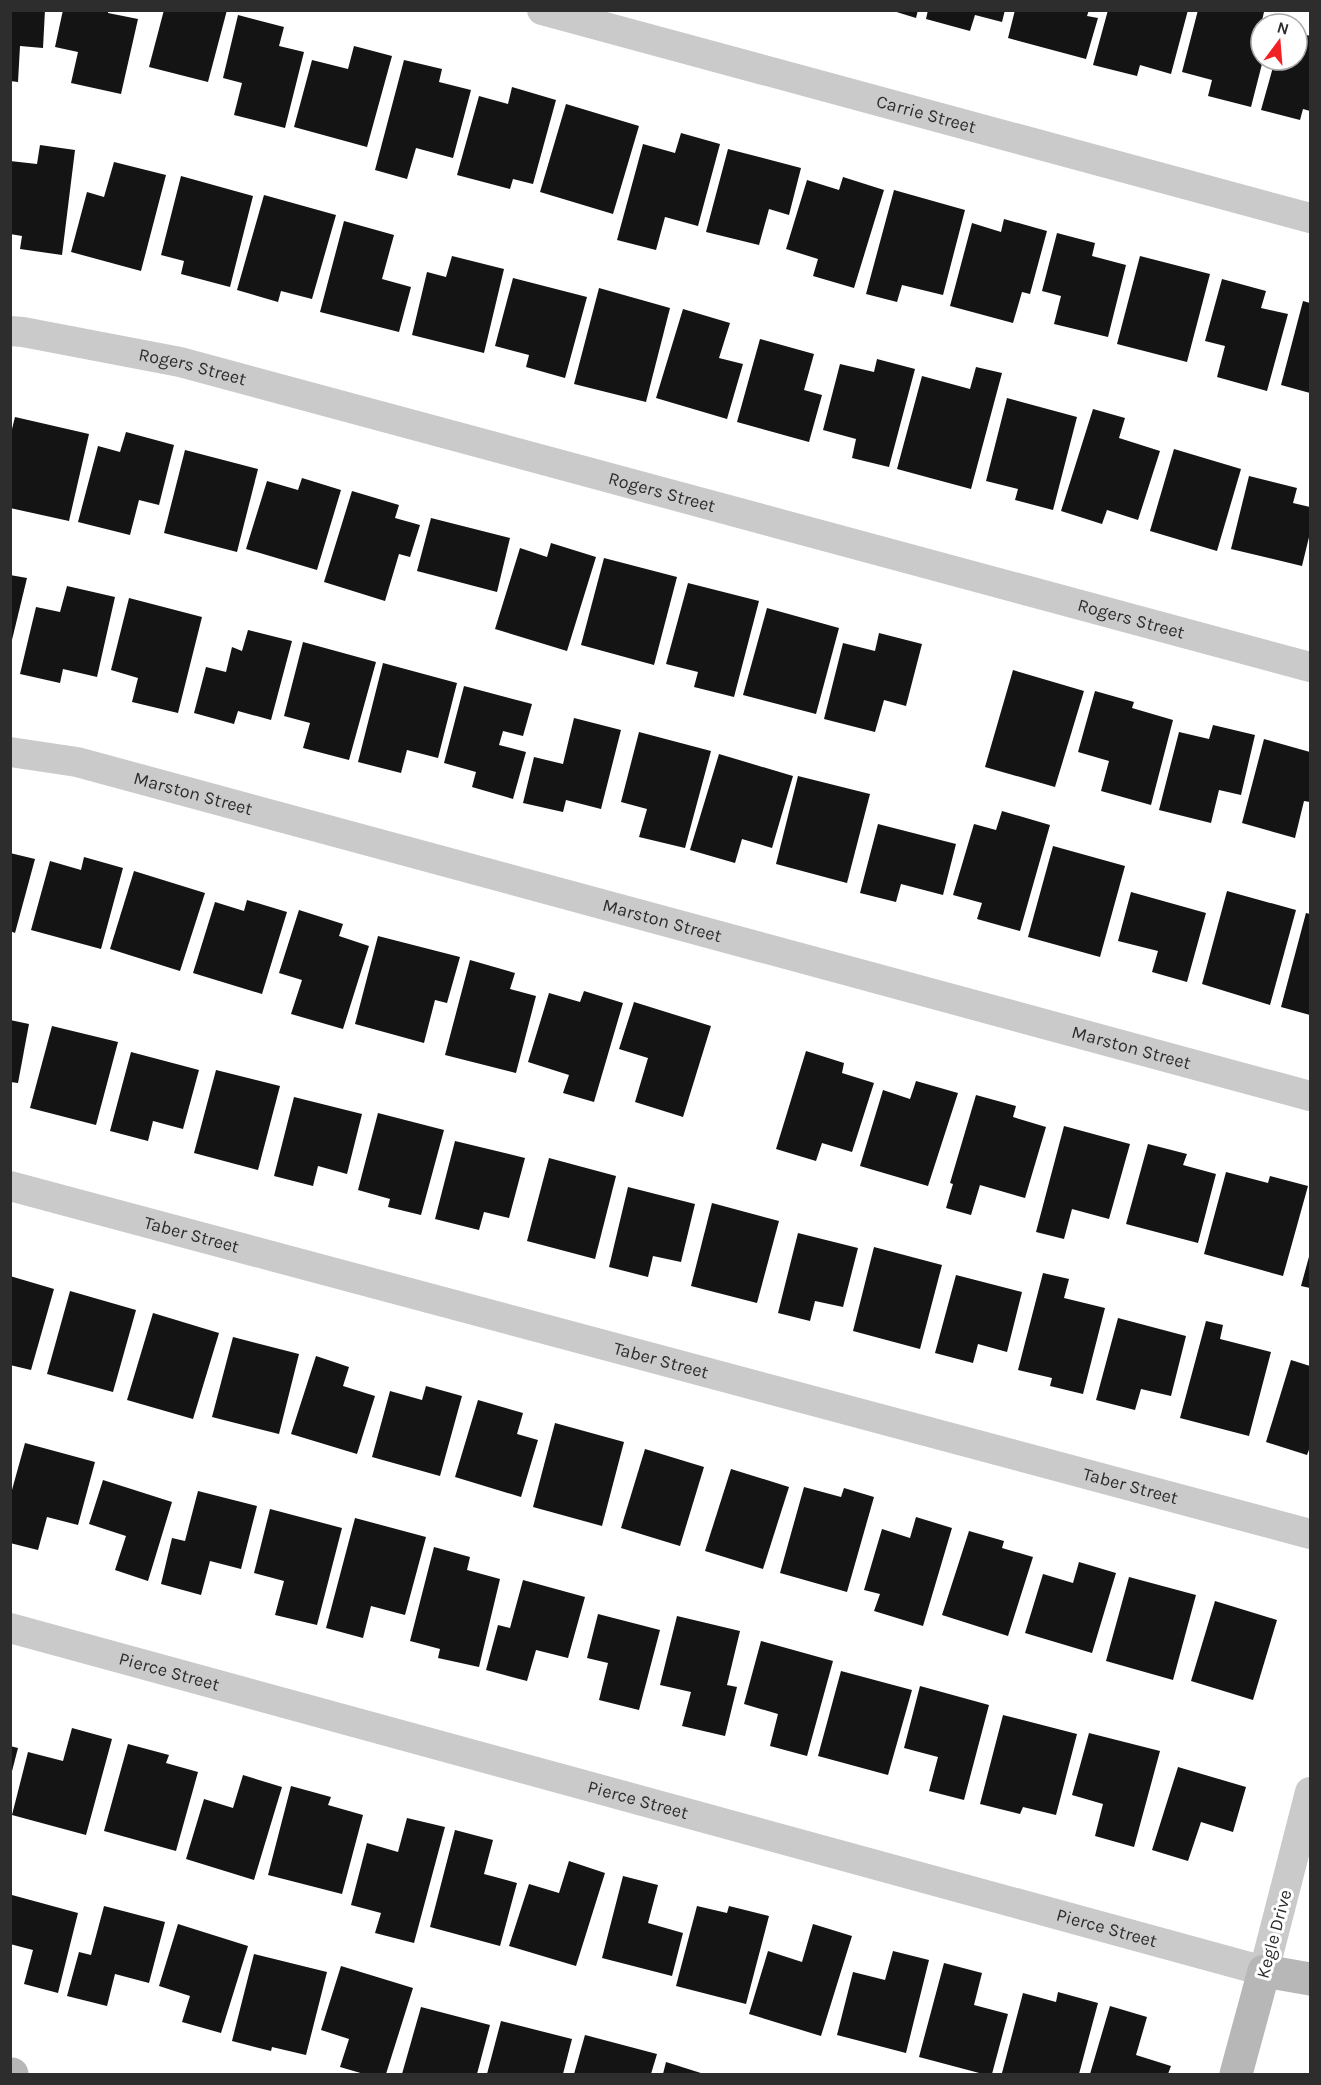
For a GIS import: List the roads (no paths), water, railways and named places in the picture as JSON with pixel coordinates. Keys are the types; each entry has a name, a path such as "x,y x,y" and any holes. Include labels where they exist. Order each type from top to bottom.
{"street":[{"name":"Carrie Street","path":"542,10 1311,218"},
{"name":"Rogers Street","path":"10,332 23,332 180,362 1311,667"},
{"name":"Marston Street","path":"10,752 77,762 1311,1096"},
{"name":"Taber Street","path":"10,1186 1311,1534"},
{"name":"Pierce Street","path":"10,1628 1264,1971"},
{"name":"Kegle Drive","path":"1236,2074 1311,1792"},
{"path":"1264,1971 1311,1979"}]}
